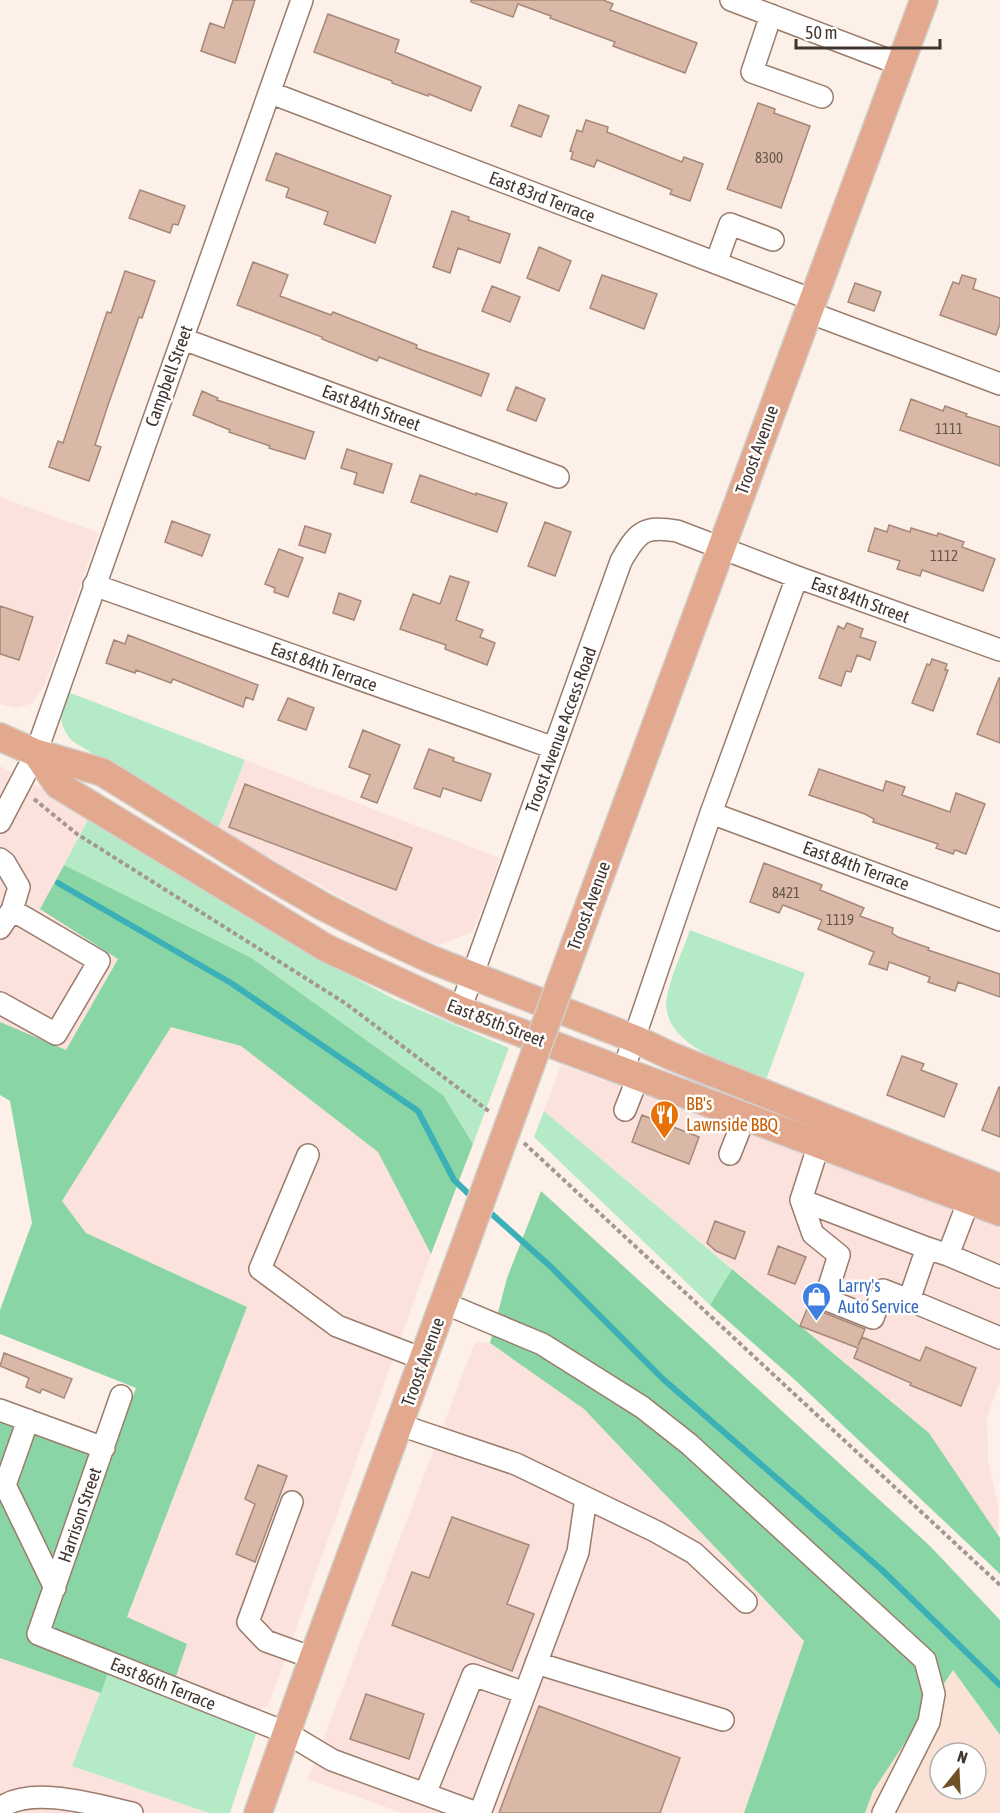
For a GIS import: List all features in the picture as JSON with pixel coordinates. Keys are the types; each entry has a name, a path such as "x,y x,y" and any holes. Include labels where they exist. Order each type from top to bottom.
{"main road":[{"name":"Troost Avenue","path":"258,1813 312,1658 400,1425 576,941 924,0"},
{"name":"East 85th Street","path":"0,736 36,753 102,772 324,907 421,954 1000,1188"},
{"name":"East 85th Street","path":"36,753 58,785 326,948 460,1010 1000,1212"}],"street":[{"name":"Campbell Street","path":"0,822 36,753 302,0"},
{"path":"731,0 899,64"},
{"path":"771,15 752,72 822,97"},
{"name":"East 83rd Terrace","path":"271,93 716,263 811,306 1000,384"},
{"path":"716,263 730,224 773,240"},
{"name":"East 84th Street","path":"183,339 558,477"},
{"name":"Troost Avenue Access Road","path":"460,1010 621,561 633,540 646,530 661,528 677,531 721,547"},
{"name":"East 84th Street","path":"721,547 797,577 1000,650"},
{"path":"626,1110 635,1039 711,813 797,577"},
{"name":"East 84th Terrace","path":"94,585 554,748"},
{"name":"East 84th Terrace","path":"711,813 1000,920"},
{"path":"0,859 5,863 19,887 12,910 0,928"},
{"path":"0,1003 56,1034 99,961 12,910"},
{"path":"730,1154 745,1116"},
{"path":"819,1144 801,1200 813,1234 839,1255 825,1299 873,1318 883,1290 1000,1338"},
{"path":"308,1155 260,1269 337,1326 423,1359"},
{"path":"801,1200 1000,1277"},
{"path":"948,1255 969,1200"},
{"path":"909,1300 927,1248"},
{"path":"444,1303 542,1344 642,1407 689,1444 925,1660 934,1694 929,1722 883,1813"},
{"name":"Harrison Street","path":"38,1634 121,1396"},
{"path":"0,1410 104,1448"},
{"path":"28,1420 5,1485 55,1588"},
{"path":"400,1425 516,1464 657,1532 694,1553 746,1602"},
{"path":"478,1813 578,1552 586,1498"},
{"path":"292,1503 248,1622 266,1641 312,1658"},
{"name":"East 86th Terrace","path":"38,1634 287,1733 332,1760 478,1813"},
{"path":"536,1663 723,1720"},
{"path":"425,1794 473,1675 525,1693"},
{"path":"0,1808 23,1799 46,1798 81,1802 132,1813"}],"shaded area":[{"path":"0,497 99,533 45,684 33,703 16,708 0,704"},
{"path":"245,760 500,858 472,932 438,945 408,934 218,829"},
{"path":"0,766 91,814 40,909 118,959 66,1051 0,1022"},
{"path":"171,1027 241,1046 378,1152 431,1254 268,1706 258,1710 176,1676 187,1644 127,1618 247,1307 86,1233 62,1201"},
{"path":"561,1065 1000,1226 1000,1381 987,1418 988,1460 998,1505 998,1535 929,1433 544,1111"},
{"path":"475,1342 490,1343 584,1409 804,1641 744,1813 402,1813 308,1779"},
{"path":"0,1658 101,1693 72,1766 209,1813 0,1813"},
{"path":"953,1670 1000,1735 1000,1813 865,1813 873,1791"}],"green space":[{"path":"68,692 245,760 218,829 72,741 64,728 61,717"},
{"path":"91,814 310,954 392,998 509,1048 473,1144 443,1095 250,957 64,865"},
{"path":"64,865 250,957 443,1095 473,1144 431,1254 378,1152 241,1046 171,1027 62,1201 86,1233 247,1307 127,1617 187,1644 176,1676 115,1652 101,1693 0,1658 0,1420 109,1458 136,1388 0,1334 0,1310 32,1223 10,1101 0,1095 0,1022 66,1050 118,959 40,909"},
{"path":"690,930 805,973 766,1080 700,1051 674,1028 667,1013 667,996"},
{"path":"544,1111 732,1269 710,1305 534,1137"},
{"path":"541,1191 930,1546 1000,1620 1000,1735 953,1670 873,1791 865,1813 744,1813 804,1641 584,1409 490,1343 507,1278"},
{"path":"732,1269 929,1433 1000,1538 1000,1574 795,1380 710,1305"},
{"path":"108,1672 257,1731 230,1813 209,1813 72,1766"}],"building":[{"path":"233,0 255,0 235,63 201,51 210,23 224,28"},
{"path":"471,0 603,0 613,4 610,10 697,43 685,73 613,46 615,42 518,4 513,17 471,2"},
{"path":"328,14 399,40 395,52 481,87 471,111 314,52"},
{"path":"758,103 775,109 774,113 810,126 781,208 727,189"},
{"path":"519,105 549,116 541,137 511,126"},
{"path":"586,120 608,127 607,132 682,162 684,157 703,164 690,201 670,194 672,190 597,160 594,167 571,159 573,152 570,151 577,130 582,132"},
{"path":"276,153 391,196 375,243 324,224 328,212 286,197 289,188 266,180"},
{"path":"140,190 185,206 178,225 173,224 170,233 129,218"},
{"path":"452,211 469,217 468,220 510,234 500,263 458,248 450,273 433,267"},
{"path":"539,247 571,261 559,291 527,278"},
{"path":"253,262 288,275 280,296 331,315 333,312 417,345 416,348 489,374 481,396 379,357 377,361 322,339 322,337 237,305"},
{"path":"125,271 155,281 142,318 139,317 108,405 95,445 101,447 89,481 49,467 58,441 63,443 107,312 111,313"},
{"path":"602,275 657,294 644,329 590,308"},
{"path":"962,275 976,279 973,289 1000,298 1000,324 996,335 940,315 953,282 959,284"},
{"path":"855,283 881,292 874,311 848,302"},
{"path":"492,286 520,297 510,322 482,311"},
{"path":"516,387 545,399 536,421 507,410"},
{"path":"202,391 218,398 217,400 314,432 305,459 269,448 270,446 229,432 230,430 193,415"},
{"path":"911,399 943,411 945,406 967,414 966,416 1000,427 1000,466 900,430"},
{"path":"347,449 392,464 383,493 354,484 357,473 341,468"},
{"path":"420,475 476,495 476,493 507,503 497,532 411,502"},
{"path":"172,521 210,535 202,556 165,542"},
{"path":"545,522 571,532 555,576 528,566"},
{"path":"889,525 910,532 911,528 937,536 938,533 964,542 962,547 995,559 983,591 922,570 920,576 897,569 900,561 868,551 875,528 887,532"},
{"path":"305,526 331,534 325,553 299,545"},
{"path":"279,549 303,558 288,597 274,592 275,588 265,584"},
{"path":"450,576 469,582 456,620 483,630 480,637 495,643 487,665 445,649 446,645 400,629 413,594 440,604"},
{"path":"339,593 361,601 354,620 333,613"},
{"path":"0,606 33,617 19,660 0,654"},
{"path":"847,623 863,629 860,637 876,642 870,660 857,655 851,672 846,671 841,686 819,678 838,626 844,629"},
{"path":"128,635 258,685 253,700 246,697 243,707 173,679 171,683 136,670 135,673 106,663 114,640 125,644"},
{"path":"932,659 947,664 945,670 948,670 933,711 912,703 927,664 930,665"},
{"path":"1000,678 1000,743 977,734"},
{"path":"288,698 314,708 306,730 278,720"},
{"path":"363,730 400,745 377,803 361,797 370,775 349,767"},
{"path":"429,749 454,758 453,761 491,774 481,801 443,788 440,797 414,788"},
{"path":"819,769 883,791 886,781 905,787 902,795 950,812 956,793 985,804 966,854 955,850 953,854 936,848 938,844 873,822 874,819 865,814 809,795"},
{"path":"245,784 412,848 396,890 229,827"},
{"path":"764,863 822,885 820,890 864,908 860,916 893,928 892,933 898,937 929,948 928,950 1000,974 1000,997 958,982 955,991 928,982 930,977 889,962 887,970 869,964 874,952 818,929 822,920 783,905 779,913 750,902"},
{"path":"902,1056 924,1064 921,1070 957,1084 944,1117 887,1095"},
{"path":"1000,1087 1000,1137 982,1130"},
{"name":"BB's Lawnside BBQ","path":"642,1115 699,1137 689,1164 632,1142"},
{"path":"715,1221 745,1232 735,1259 716,1251 707,1243"},
{"path":"778,1246 806,1257 795,1284 768,1274"},
{"path":"810,1302 820,1311 865,1329 858,1346 862,1337 920,1361 926,1347 976,1368 961,1406 854,1358 858,1348 800,1326"},
{"path":"4,1353 72,1379 64,1398 42,1389 40,1393 26,1387 29,1378 0,1366"},
{"path":"258,1465 287,1476 255,1562 236,1554 255,1504 245,1499"},
{"path":"452,1517 529,1545 507,1604 534,1614 512,1671 392,1625 412,1572 429,1578"},
{"path":"366,1694 424,1714 409,1759 350,1739"},
{"path":"539,1706 680,1758 660,1813 499,1813"}],"waterway":[{"path":"58,883 231,983 418,1111 454,1180 475,1200"},
{"path":"485,1208 550,1266 663,1379 882,1570 1000,1685"}],"place":[{"name":"BB's Lawnside BBQ","path":"665,1140"},
{"name":"Larry's Auto Service","path":"817,1322"}]}
